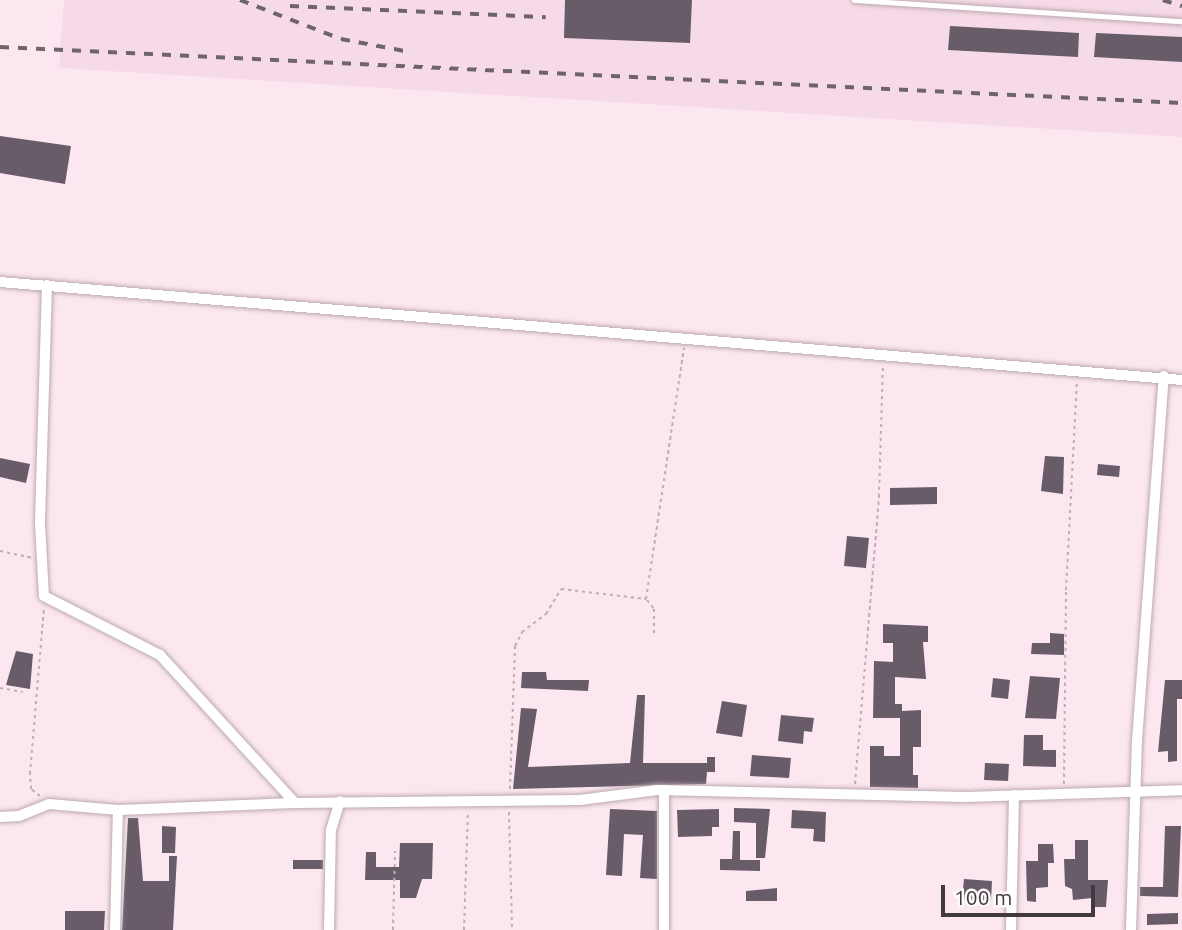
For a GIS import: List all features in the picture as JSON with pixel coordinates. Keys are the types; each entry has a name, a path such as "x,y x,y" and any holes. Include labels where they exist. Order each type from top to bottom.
{"street":[{"path":"0,282 884,357 1077,368 1182,380"},
{"path":"47,285 42,560 44,596 160,655 295,803"},
{"path":"1131,930 1134,792 1164,376"},
{"path":"664,790 664,930"},
{"path":"0,817 19,816 49,804 118,810 340,801 580,800 664,790 854,795 1014,795 1182,790"},
{"path":"1011,930 1014,795"},
{"path":"329,930 331,830 340,801"},
{"path":"115,930 118,810"}],"lane":[{"path":"854,0 1030,8 1182,21"}],"path":[{"path":"646,599 686,341"},
{"path":"854,795 879,497 884,357"},
{"path":"1065,792 1066,590 1077,368"},
{"path":"0,551 42,560"},
{"path":"512,930 510,799 515,646 522,632 546,614 561,589 646,599 654,609 654,633"},
{"path":"44,596 30,774 31,789 49,804"},
{"path":"0,688 23,692"},
{"path":"464,930 465,816 473,802"},
{"path":"393,930 395,851"}],"shaded area":[{"path":"64,0 1182,0 1182,137 59,68"}],"building":[{"path":"565,0 692,0 690,43 564,38"},
{"path":"950,26 1079,33 1078,57 948,50"},
{"path":"1096,33 1182,37 1182,62 1094,57"},
{"path":"0,136 71,146 65,184 0,173"},
{"path":"1045,456 1064,457 1063,494 1041,491"},
{"path":"0,458 30,464 26,483 0,477"},
{"path":"1098,464 1120,466 1119,477 1097,475"},
{"path":"937,487 937,504 890,505 890,488"},
{"path":"847,536 869,538 866,568 844,566"},
{"path":"883,624 928,626 928,642 923,642 926,679 895,677 895,704 902,704 902,711 921,710 921,747 913,747 913,775 918,775 918,788 870,787 870,746 884,746 884,756 900,756 900,718 873,718 874,661 893,662 893,643 883,643"},
{"path":"1050,633 1064,634 1064,655 1031,654 1032,643 1050,643"},
{"path":"16,651 33,654 30,689 6,685"},
{"path":"522,672 546,672 547,680 589,680 588,691 521,688"},
{"path":"1030,676 1060,678 1056,719 1025,718"},
{"path":"993,678 1010,680 1008,699 991,697"},
{"path":"1165,680 1182,680 1182,699 1177,699 1177,761 1168,762 1168,751 1158,752"},
{"path":"637,695 645,695 643,763 707,763 707,757 715,757 715,772 707,772 706,784 513,789 521,708 537,709 528,767 630,763"},
{"path":"722,701 747,705 742,737 716,733"},
{"path":"781,715 814,718 812,732 804,731 803,744 778,741"},
{"path":"1024,735 1043,735 1043,750 1056,750 1056,767 1023,766"},
{"path":"752,755 791,758 789,778 750,776"},
{"path":"985,763 1009,764 1008,781 984,780"},
{"path":"734,808 770,809 765,858 756,858 756,823 734,822"},
{"path":"610,809 657,811 657,879 640,878 643,835 624,834 622,876 606,875"},
{"path":"719,809 719,827 712,827 712,836 678,837 677,810"},
{"path":"792,810 826,812 825,842 813,841 814,829 791,828"},
{"path":"128,818 138,818 143,881 169,881 169,856 177,856 173,930 122,930"},
{"path":"162,826 176,827 175,853 162,853"},
{"path":"1165,826 1181,826 1178,897 1140,896 1140,887 1163,887"},
{"path":"733,831 740,831 740,860 760,860 760,871 720,870 720,859 732,859"},
{"path":"1075,840 1088,840 1088,880 1108,880 1106,907 1092,907 1092,898 1073,900 1072,889 1065,886 1064,859 1075,859"},
{"path":"400,843 433,843 432,879 422,879 416,898 400,898 400,880 365,880 366,852 376,852 376,867 399,867"},
{"path":"1038,844 1053,844 1054,863 1048,863 1048,887 1036,888 1036,902 1027,901 1026,861 1038,861"},
{"path":"293,860 323,860 323,869 293,869"},
{"path":"964,879 992,881 991,901 962,899"},
{"path":"777,888 777,901 746,901 746,891"},
{"path":"65,911 105,911 104,930 65,930"},
{"path":"1178,913 1178,924 1147,925 1147,914"}],"railway":[{"path":"240,0 341,39 410,52"},
{"path":"1163,0 1182,6"},
{"path":"290,6 546,17"},
{"path":"0,47 1182,103"}]}
